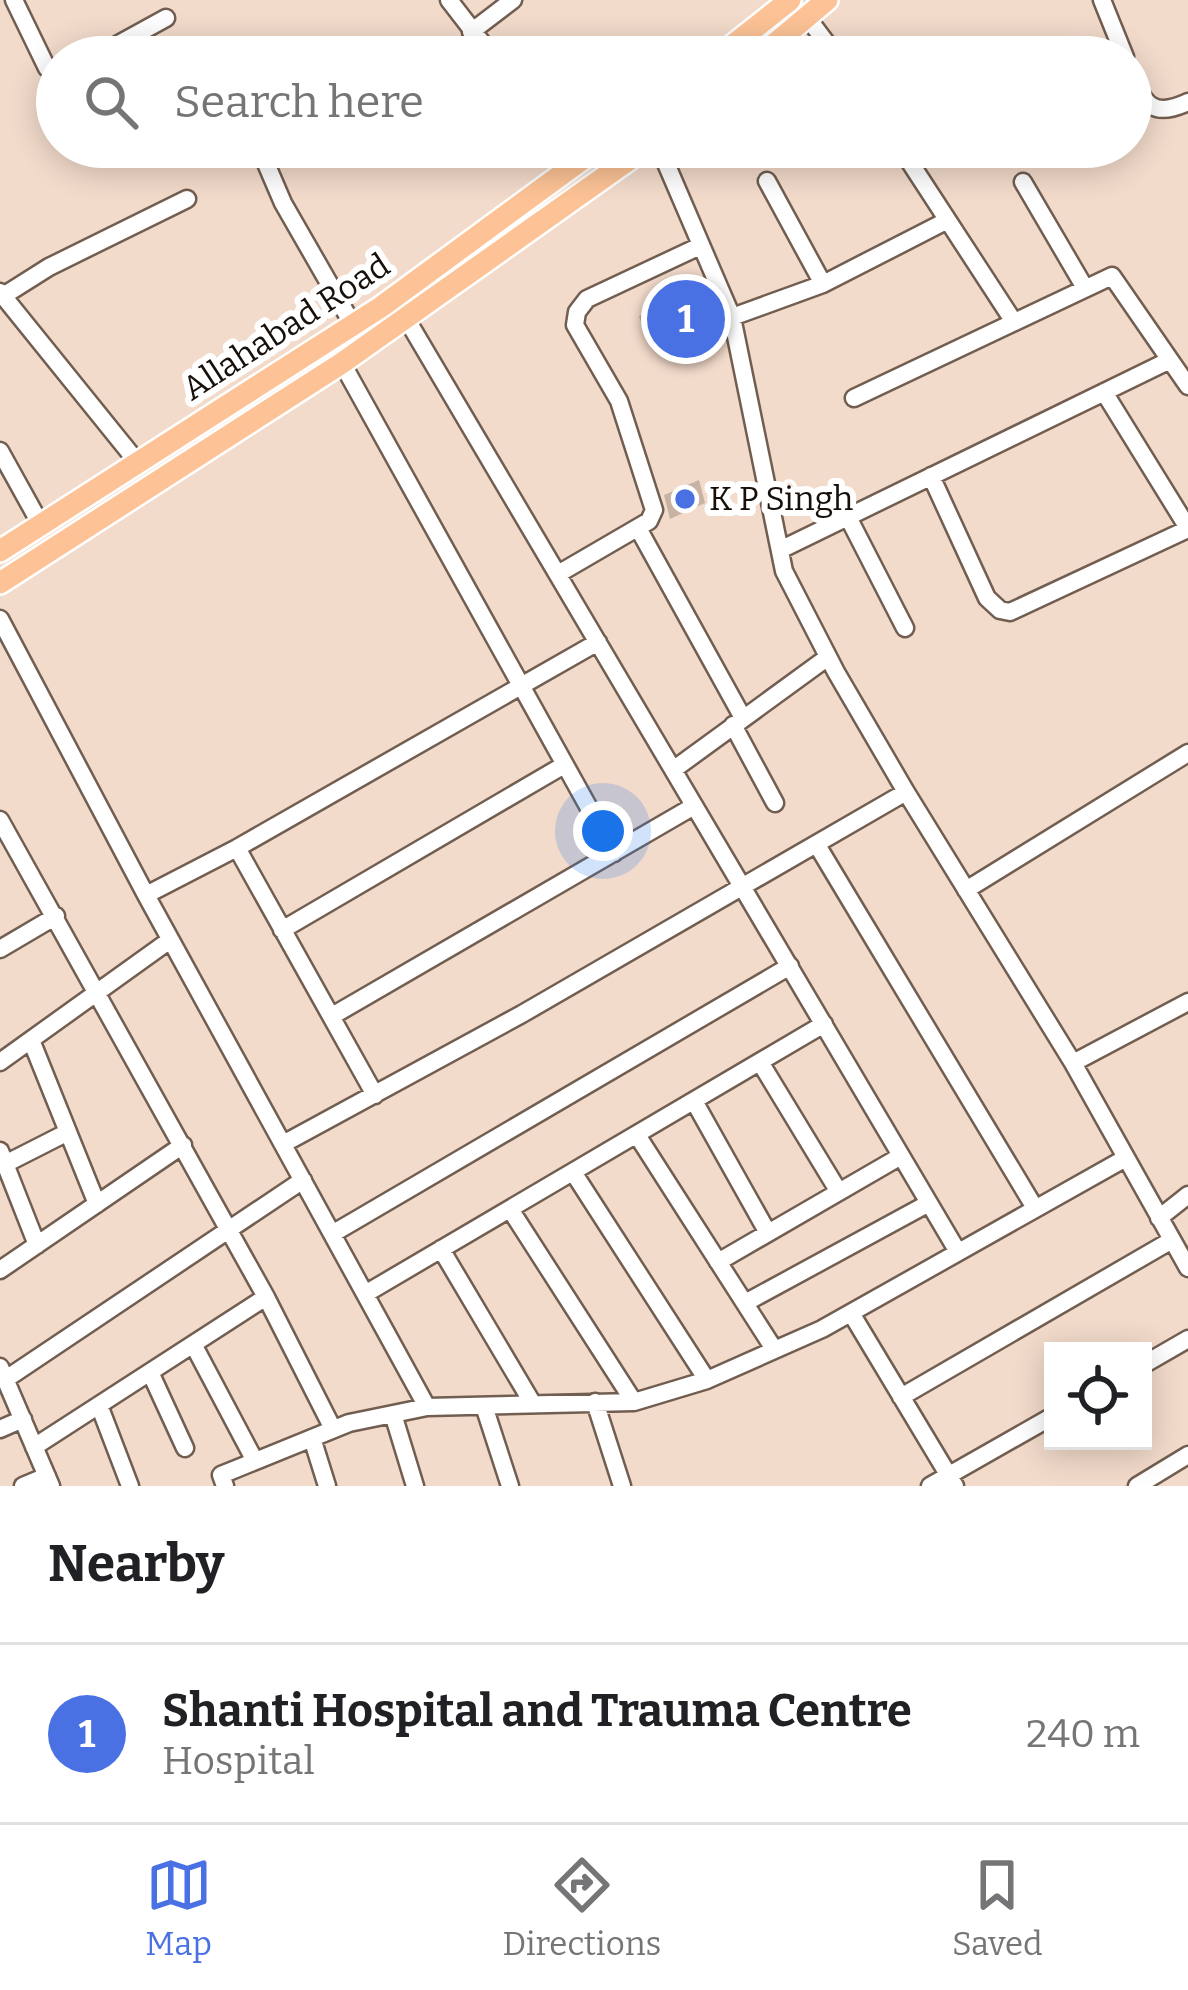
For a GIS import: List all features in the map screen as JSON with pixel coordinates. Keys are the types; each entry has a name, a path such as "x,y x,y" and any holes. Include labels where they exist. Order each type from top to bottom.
{"main road":[{"path":"745,36 790,0"},
{"path":"784,36 827,0"},
{"name":"Allahabad Road","path":"0,551 353,326 562,168"},
{"path":"0,583 342,364 617,168"}],"street":[{"path":"14,0 36,45"},
{"path":"448,0 475,36"},
{"path":"471,32 514,0"},
{"path":"1102,0 1117,36"},
{"path":"807,17 821,36"},
{"path":"133,36 166,18"},
{"path":"1152,106 1168,112 1188,102"},
{"path":"268,168 353,326"},
{"path":"668,168 732,317 784,571 905,792 1073,1063 1188,1268"},
{"path":"914,168 1014,322"},
{"path":"767,182 823,284"},
{"path":"1024,182 1085,288"},
{"path":"138,463 2,294 187,199"},
{"path":"732,317 823,284 946,221"},
{"path":"558,574 653,517 619,401 574,318 587,299 700,246"},
{"path":"854,398 1112,276 1188,386"},
{"path":"406,318 958,1252"},
{"path":"780,550 1170,360"},
{"path":"342,364 614,853"},
{"path":"931,476 987,598 1000,610 1010,612 1188,529 1104,392"},
{"path":"0,451 41,525"},
{"path":"848,517 904,628"},
{"path":"638,528 775,803"},
{"path":"0,619 427,1407"},
{"path":"146,895 598,642"},
{"path":"673,770 828,656"},
{"path":"966,890 1188,753"},
{"path":"282,930 564,765"},
{"path":"283,1144 744,888 905,792"},
{"path":"332,1016 694,806"},
{"path":"1,824 99,991 266,1297 332,1429"},
{"path":"817,844 1036,1208"},
{"path":"237,848 375,1095"},
{"path":"0,949 56,916"},
{"path":"0,1062 170,940"},
{"path":"332,1234 790,966"},
{"path":"1073,1063 1188,1002"},
{"path":"365,1294 824,1024"},
{"path":"31,1040 98,1204"},
{"path":"760,1062 839,1192"},
{"path":"694,1101 768,1233"},
{"path":"37,1245 3,1158 68,1132"},
{"path":"638,1135 774,1349"},
{"path":"0,1270 183,1145"},
{"path":"718,1262 901,1156"},
{"path":"225,1486 221,1475 332,1429 393,1414 427,1407 634,1402 707,1380 851,1312 1124,1159"},
{"path":"573,1172 707,1380"},
{"path":"23,1486 49,1481 3,1373 303,1180"},
{"path":"1159,1218 1188,1196"},
{"path":"745,1304 929,1203"},
{"path":"510,1209 634,1402"},
{"path":"902,1397 1172,1240"},
{"path":"441,1250 533,1404"},
{"path":"34,1447 266,1297"},
{"path":"851,1312 952,1480"},
{"path":"1152,1360 1188,1339"},
{"path":"193,1345 255,1461"},
{"path":"150,1372 185,1448"},
{"path":"595,1402 622,1486"},
{"path":"99,1405 130,1486"},
{"path":"484,1406 510,1486"},
{"path":"393,1414 415,1486"},
{"path":"0,1429 22,1419"},
{"path":"930,1486 952,1480 1044,1422"},
{"path":"312,1438 326,1486"},
{"path":"1137,1486 1188,1455"}],"building":[{"path":"695,297 706,330 692,335 690,328 648,342 639,316"},
{"name":"K P Singh","path":"699,480 705,503 670,519 664,495"}],"place":[{"name":"Shanti Hospital and Trauma Centre","path":"686,319"},
{"name":"K P Singh","path":"685,499"}]}
